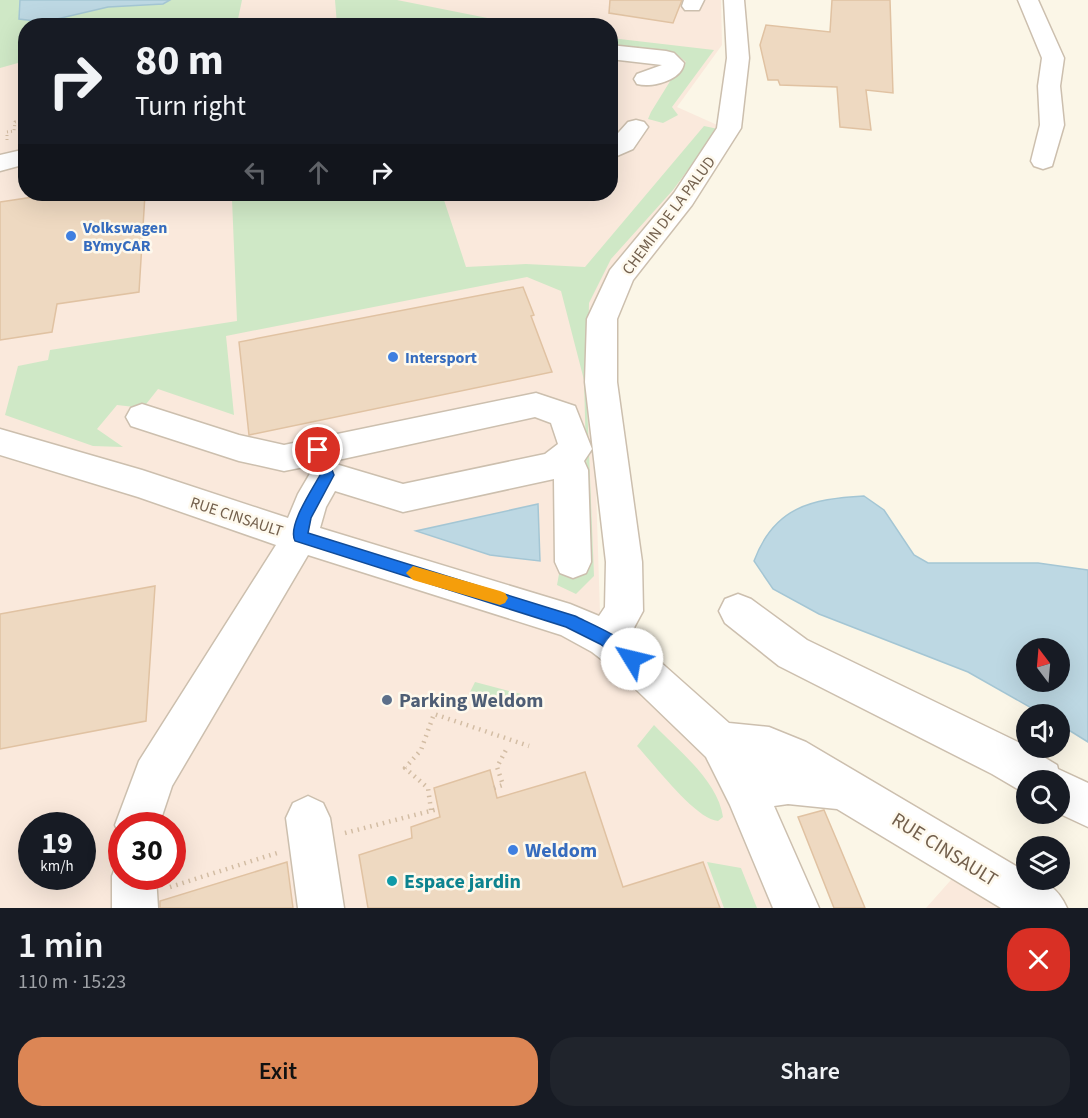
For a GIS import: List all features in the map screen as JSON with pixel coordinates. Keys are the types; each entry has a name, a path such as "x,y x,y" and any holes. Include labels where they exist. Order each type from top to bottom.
{"street":[{"name":"CHEMIN DE LA PALUD","path":"605,639 624,611 624,562 601,382 602,319 620,277 683,199 712,158 729,128 738,58 734,0"},
{"path":"1028,0 1040,22 1053,58 1048,86 1052,125 1043,161"},
{"path":"618,53 666,58 673,63 672,71 645,79"},
{"path":"618,147 624,144 636,128"},
{"path":"142,417 239,448 284,458 322,463 403,498 554,466 576,449 564,415 536,405 322,463"},
{"name":"RUE CINSAULT","path":"0,442 142,484 300,537 529,606 570,621 605,639 632,659 720,743 769,748 791,757 1044,908"},
{"path":"565,457 571,470 573,562"},
{"path":"142,812 154,776 300,537 322,463"},
{"path":"738,611 793,653 1025,770"},
{"path":"720,743 745,790 796,908"},
{"name":"RUE CINSAULT","path":"745,790 788,783 846,788"},
{"path":"1070,796 1088,806"},
{"path":"308,818 321,908"},
{"path":"134,890 135,908"}],"path":[{"path":"11,155 7,132 14,131 15,122 18,121"},
{"path":"431,810 428,788 405,768 421,750 434,714 529,746"},
{"path":"494,788 503,785 497,767 506,750"}],"shaded area":[{"path":"0,0 721,0 722,45 677,107 724,128 605,278 591,329 601,645 726,777 785,908 0,908"},
{"path":"958,872 1018,908 926,908"}],"green space":[{"path":"0,0 242,0 238,18 18,18 18,63 0,68"},
{"path":"335,0 397,0 488,18 336,18"},
{"path":"618,39 714,50 672,107 678,115 663,123 648,119 677,70 686,62 675,53 618,46"},
{"path":"704,126 718,129 673,190 611,259 589,303 587,403 594,576 576,594 557,585 559,574 566,567 589,565 584,380 561,291 527,277 226,336 234,415 158,389 143,408 117,405 97,429 123,447 93,446 5,415 18,366 48,360 50,350 237,321 232,201 444,201 466,267 526,264 585,267"},
{"path":"475,682 521,694 516,708 469,694"},
{"path":"654,725 696,767 713,791 720,804 723,817 718,821 698,811 687,801 637,746"},
{"path":"707,862 741,868 757,908 724,908"}],"water":[{"path":"20,0 170,0 163,4 108,7 61,18 19,18"},
{"path":"864,496 884,510 914,555 928,563 1038,563 1088,570 1088,742 1070,731 1070,704 1024,704 968,672 819,614 773,589 754,561 762,543 772,528 784,517 797,509 827,500"},
{"path":"538,504 540,561 490,555 416,531"}],"building":[{"path":"610,0 682,0 673,23 609,13"},
{"path":"832,0 890,0 893,93 866,90 871,130 840,127 837,87 780,85 778,80 768,80 760,45 766,25 830,32"},
{"name":"Volkswagen BYmyCAR","path":"18,199 145,201 139,292 57,304 52,332 0,340 0,202"},
{"name":"Intersport","path":"523,287 552,372 249,435 239,342"},
{"path":"155,586 146,721 0,749 0,614"},
{"name":"Weldom","path":"490,770 497,798 585,772 623,887 703,862 720,908 368,908 359,855 412,838 411,827 440,817 434,788"},
{"path":"824,810 865,908 834,908 798,817"},
{"path":"287,862 293,908 160,908 160,901"}],"slow traffic":[{"path":"413,573 500,598"}],"place":[{"name":"Volkswagen BYmyCAR","path":"71,236"},
{"name":"Intersport","path":"393,357"},
{"name":"Parking Weldom","path":"387,700"},
{"name":"Weldom","path":"513,850"},
{"name":"Espace jardin","path":"392,881"}],"route":[{"path":"318,450 327,475 310,504 300,537 529,606 570,621 605,639 632,659"}]}
